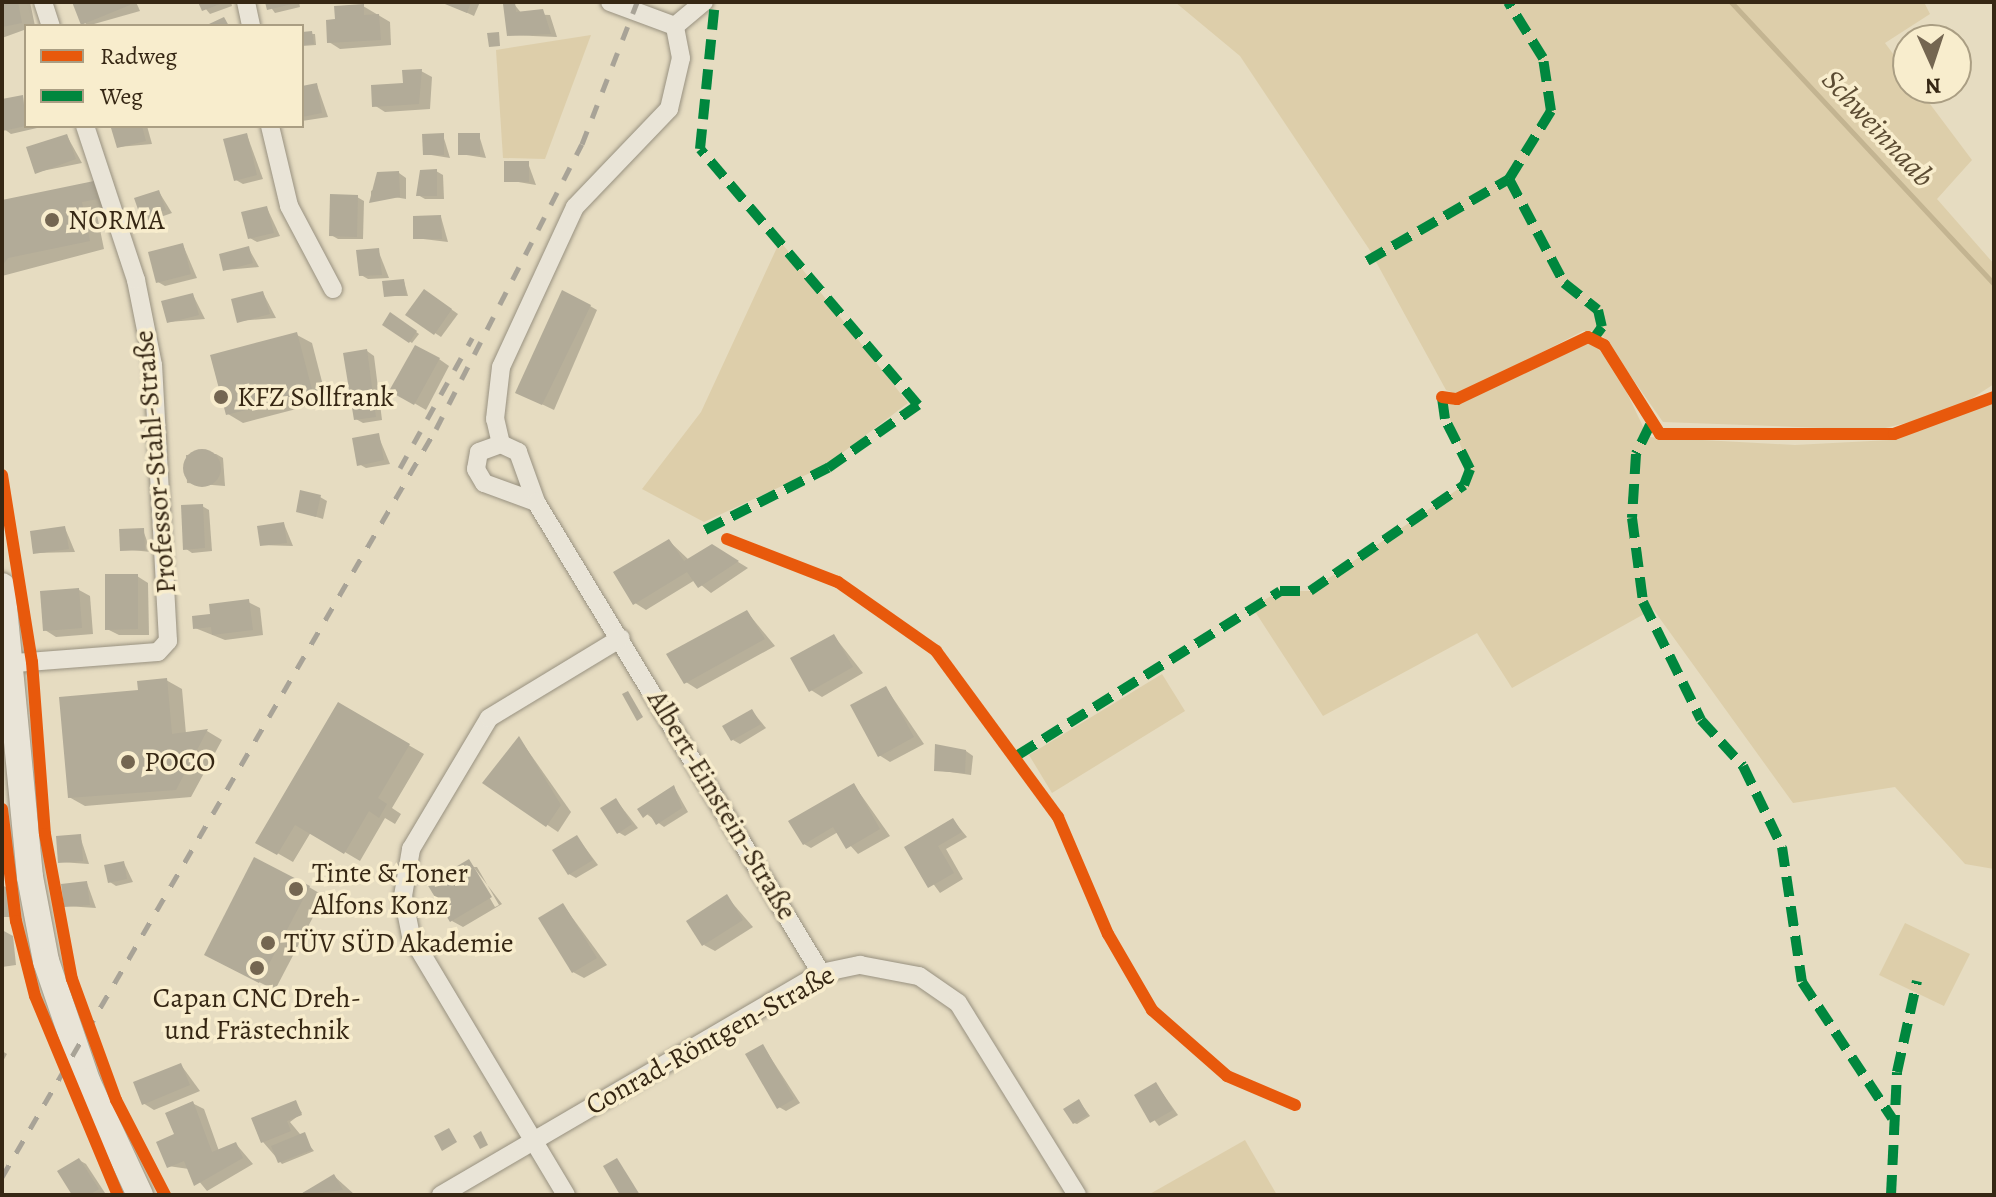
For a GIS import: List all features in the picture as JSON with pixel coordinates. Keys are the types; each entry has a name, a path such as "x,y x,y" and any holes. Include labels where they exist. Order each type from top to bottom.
{"main road":[{"path":"2,586 5,664 30,877 64,1023 140,1195"}],"street":[{"path":"43,2 50,24"},
{"path":"246,2 251,24"},
{"path":"610,2 675,26"},
{"path":"675,26 704,2"},
{"path":"536,502 477,477 479,452 501,444 495,419 501,367 575,207 669,109 681,58 675,26"},
{"name":"Professor-Stahl-Straße","path":"5,664 158,652 168,641 153,365 136,280 86,128"},
{"path":"270,128 289,206 333,289"},
{"name":"Albert-Einstein-Straße","path":"501,444 518,452 536,502 821,973"},
{"path":"566,1195 411,936 403,896 411,849 489,718 621,638"},
{"name":"Conrad-Röntgen-Straße","path":"441,1195 821,973 860,965 900,970 958,1003 1077,1195"}],"shaded area":[{"path":"1175,2 1924,2 1930,14 1914,24 1892,24 1892,38 1885,43 1892,52 1892,104 1930,104 1972,160 1937,199 1994,264 1994,384 1951,412 1877,430 1663,422 1599,331 1583,331 1459,395 1446,390 1369,249 1240,56"},
{"path":"591,35 545,159 503,158 496,50"},
{"path":"780,241 908,403 825,466 704,522 642,489 701,412"},
{"path":"1592,341 1617,372 1648,437 1795,445 1890,440 1994,399 1994,869 1965,864 1895,787 1793,803 1653,609 1512,688 1477,633 1323,716 1252,607 1280,591 1310,591 1464,485 1470,469 1444,405"},
{"path":"1162,674 1185,711 1052,793 1029,755"},
{"path":"1905,923 1970,954 1944,1006 1879,975"},
{"path":"1245,1140 1277,1195 1148,1195"}],"building":[{"path":"2,2 18,2 22,23 2,27"},
{"path":"72,2 129,2 130,5 81,24"},
{"path":"198,2 225,2 202,11"},
{"path":"265,2 296,2 296,3 267,10"},
{"path":"440,2 471,2 467,13"},
{"path":"515,2 516,12 543,9 551,34 507,36 503,4"},
{"path":"364,4 364,15 379,14 381,40 327,43 326,20 335,19 334,6"},
{"path":"224,17 228,24 209,24"},
{"path":"312,31 314,44 304,45 304,32"},
{"path":"499,32 500,46 489,47 487,33"},
{"path":"422,69 419,104 372,107 371,85 403,83 402,70"},
{"path":"317,83 322,113 304,117 304,86"},
{"path":"23,95 24,126 2,131 2,99"},
{"path":"111,128 143,128 146,141 117,148"},
{"path":"247,133 257,175 234,181 223,139"},
{"path":"444,133 444,155 423,155 422,134"},
{"path":"458,133 480,133 480,155 458,155"},
{"path":"67,134 76,159 35,174 26,147"},
{"path":"504,161 529,161 529,182 504,182"},
{"path":"437,169 437,196 416,196 420,170"},
{"path":"399,171 400,197 369,203 377,172"},
{"path":"94,181 98,199 82,202 90,241 8,258 2,266 2,200"},
{"path":"159,190 166,210 141,218 134,198"},
{"path":"330,194 358,195 357,237 329,236"},
{"path":"267,206 274,233 248,239 241,212"},
{"path":"441,215 442,239 413,239 413,216"},
{"path":"183,243 191,274 156,283 148,252"},
{"path":"249,246 253,263 223,271 219,254"},
{"path":"379,248 382,275 359,276 356,250"},
{"path":"404,279 406,295 384,297 382,281"},
{"path":"424,289 452,309 434,335 405,315"},
{"path":"562,290 591,305 542,405 515,393"},
{"path":"263,291 270,314 237,323 231,299"},
{"path":"193,293 199,315 167,323 161,301"},
{"path":"390,312 417,331 409,343 382,325"},
{"path":"297,332 313,393 226,415 210,355"},
{"path":"415,345 440,358 414,405 389,391"},
{"path":"367,349 376,417 354,420 343,353"},
{"path":"379,433 384,460 357,466 352,438"},
{"path":"202,449 215,455 221,468 215,481 202,487 189,481 183,468 189,455"},
{"path":"300,490 321,495 316,517 296,512"},
{"path":"203,504 205,548 183,550 181,505"},
{"path":"284,522 287,543 260,546 257,526"},
{"path":"65,526 69,549 33,554 30,531"},
{"path":"144,528 145,550 120,551 119,529"},
{"path":"669,539 684,561 712,544 739,561 698,588 687,572 633,605 613,572"},
{"path":"105,574 138,574 138,629 105,630"},
{"path":"79,588 82,628 43,631 40,591"},
{"path":"249,599 253,630 212,635 211,627 193,629 192,616 210,614 209,604"},
{"path":"747,610 765,639 684,684 666,654"},
{"path":"834,634 853,667 809,692 790,658"},
{"name":"POCO","path":"167,678 172,734 208,729 176,790 68,798 59,697 138,690 137,681"},
{"path":"886,686 914,737 878,757 850,705"},
{"path":"628,691 643,717 637,721 622,694"},
{"path":"338,702 410,744 378,798 387,804 379,818 369,811 344,854 295,825 277,855 255,843"},
{"path":"752,709 761,724 731,741 722,726"},
{"path":"519,736 561,805 546,827 482,783"},
{"path":"935,744 966,750 965,773 934,771"},
{"path":"854,783 880,829 846,849 833,827 803,845 788,821"},
{"path":"674,785 682,808 656,825 649,813 643,818 637,809"},
{"path":"616,798 632,824 617,834 600,808"},
{"path":"953,818 962,832 938,846 954,873 928,888 904,847"},
{"path":"81,834 83,861 58,863 56,836"},
{"path":"577,835 593,860 568,875 552,850"},
{"path":"254,857 310,886 259,983 204,955"},
{"path":"469,859 492,897 450,922 427,884"},
{"path":"124,861 127,879 108,883 104,865"},
{"path":"87,881 90,905 64,907 61,884"},
{"path":"727,894 743,920 702,946 686,921"},
{"path":"563,903 597,958 572,973 538,918"},
{"path":"763,1044 794,1099 777,1109 745,1054"},
{"path":"181,1063 190,1085 142,1105 133,1082"},
{"path":"1156,1082 1173,1110 1150,1123 1134,1095"},
{"path":"1079,1099 1088,1115 1073,1124 1063,1109"},
{"path":"296,1100 302,1115 287,1121 291,1131 261,1143 251,1118"},
{"path":"193,1101 212,1152 236,1142 243,1158 194,1186 184,1161 167,1168 156,1142 174,1134 165,1113"},
{"path":"449,1128 457,1142 442,1151 434,1136"},
{"path":"481,1131 488,1145 480,1149 473,1136"},
{"path":"305,1132 312,1150 278,1163 271,1146"},
{"path":"79,1158 99,1189 89,1195 72,1195 57,1171"},
{"path":"617,1158 640,1195 620,1195 603,1166"},
{"path":"334,1174 343,1190 299,1195"}],"waterway":[{"name":"Schweinnaab","path":"1731,2 1994,284"}],"railway":[{"path":"2,1177 436,429 582,144 637,2"},
{"path":"400,468 472,338"}],"marked path":[{"path":"705,530 828,468 918,405 700,149 715,2"},
{"path":"1367,261 1509,179 1551,111 1543,58 1508,2"},
{"path":"1509,179 1564,283 1598,310 1602,327 1594,338"},
{"path":"1018,755 1280,591 1310,591 1464,485 1470,469 1445,419 1442,397 1449,400"},
{"path":"1650,425 1636,454 1632,518 1643,602 1701,720 1743,766 1782,847 1802,982 1892,1118"},
{"path":"1891,1195 1897,1072 1917,981"}],"cycle path":[{"path":"1442,397 1457,399 1588,337 1604,345 1660,434 1894,434 1994,397"},
{"path":"2,475 32,662 45,834 72,979 116,1100 165,1195"},
{"path":"727,539 838,582 936,651 1058,817 1108,934 1152,1010 1227,1076 1295,1105"},
{"path":"2,809 16,921 35,996 118,1195"}],"place":[{"name":"NORMA","path":"52,220"},
{"name":"KFZ Sollfrank","path":"221,397"},
{"name":"POCO","path":"128,762"},
{"name":"Tinte & Toner Alfons Konz","path":"296,889"},
{"name":"TÜV SÜD Akademie","path":"268,943"},
{"name":"Capan CNC Dreh- und Frästechnik","path":"257,968"}]}
